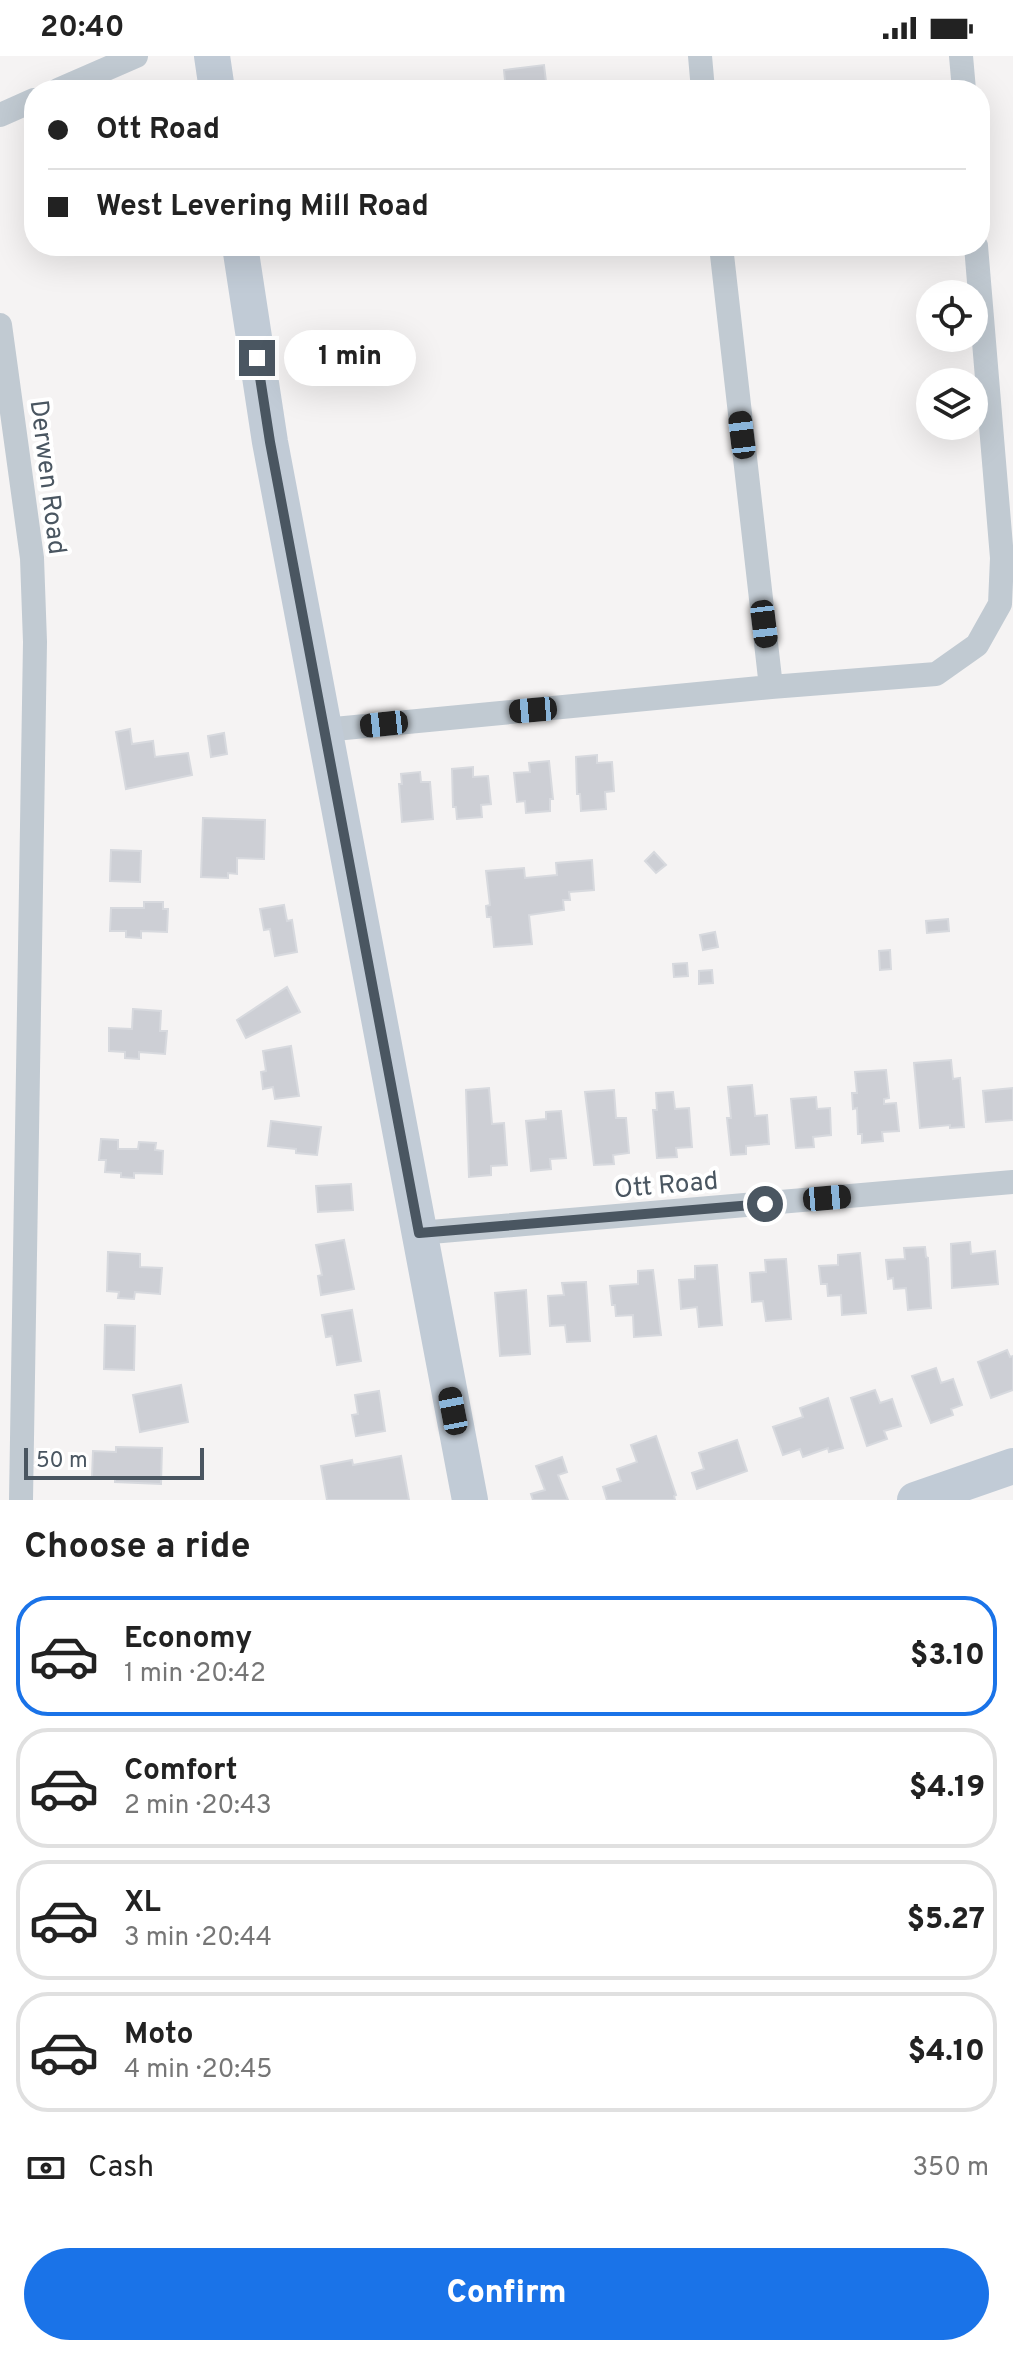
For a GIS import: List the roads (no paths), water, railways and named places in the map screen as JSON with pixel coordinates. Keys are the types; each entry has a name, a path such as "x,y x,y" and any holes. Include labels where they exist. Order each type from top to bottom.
{"street":[{"path":"81,80 136,56"},
{"path":"212,56 216,80"},
{"path":"700,56 702,80"},
{"path":"961,56 963,80"},
{"path":"0,115 24,104"},
{"path":"242,256 270,442 470,1500"},
{"path":"722,256 771,687"},
{"path":"324,730 936,674 977,645 1000,604 1002,558 977,256"},
{"name":"Derwen Road","path":"0,325 32,558 35,642 21,1500"},
{"name":"Ott Road","path":"419,1233 1013,1182"},
{"path":"915,1500 1013,1466"}]}
